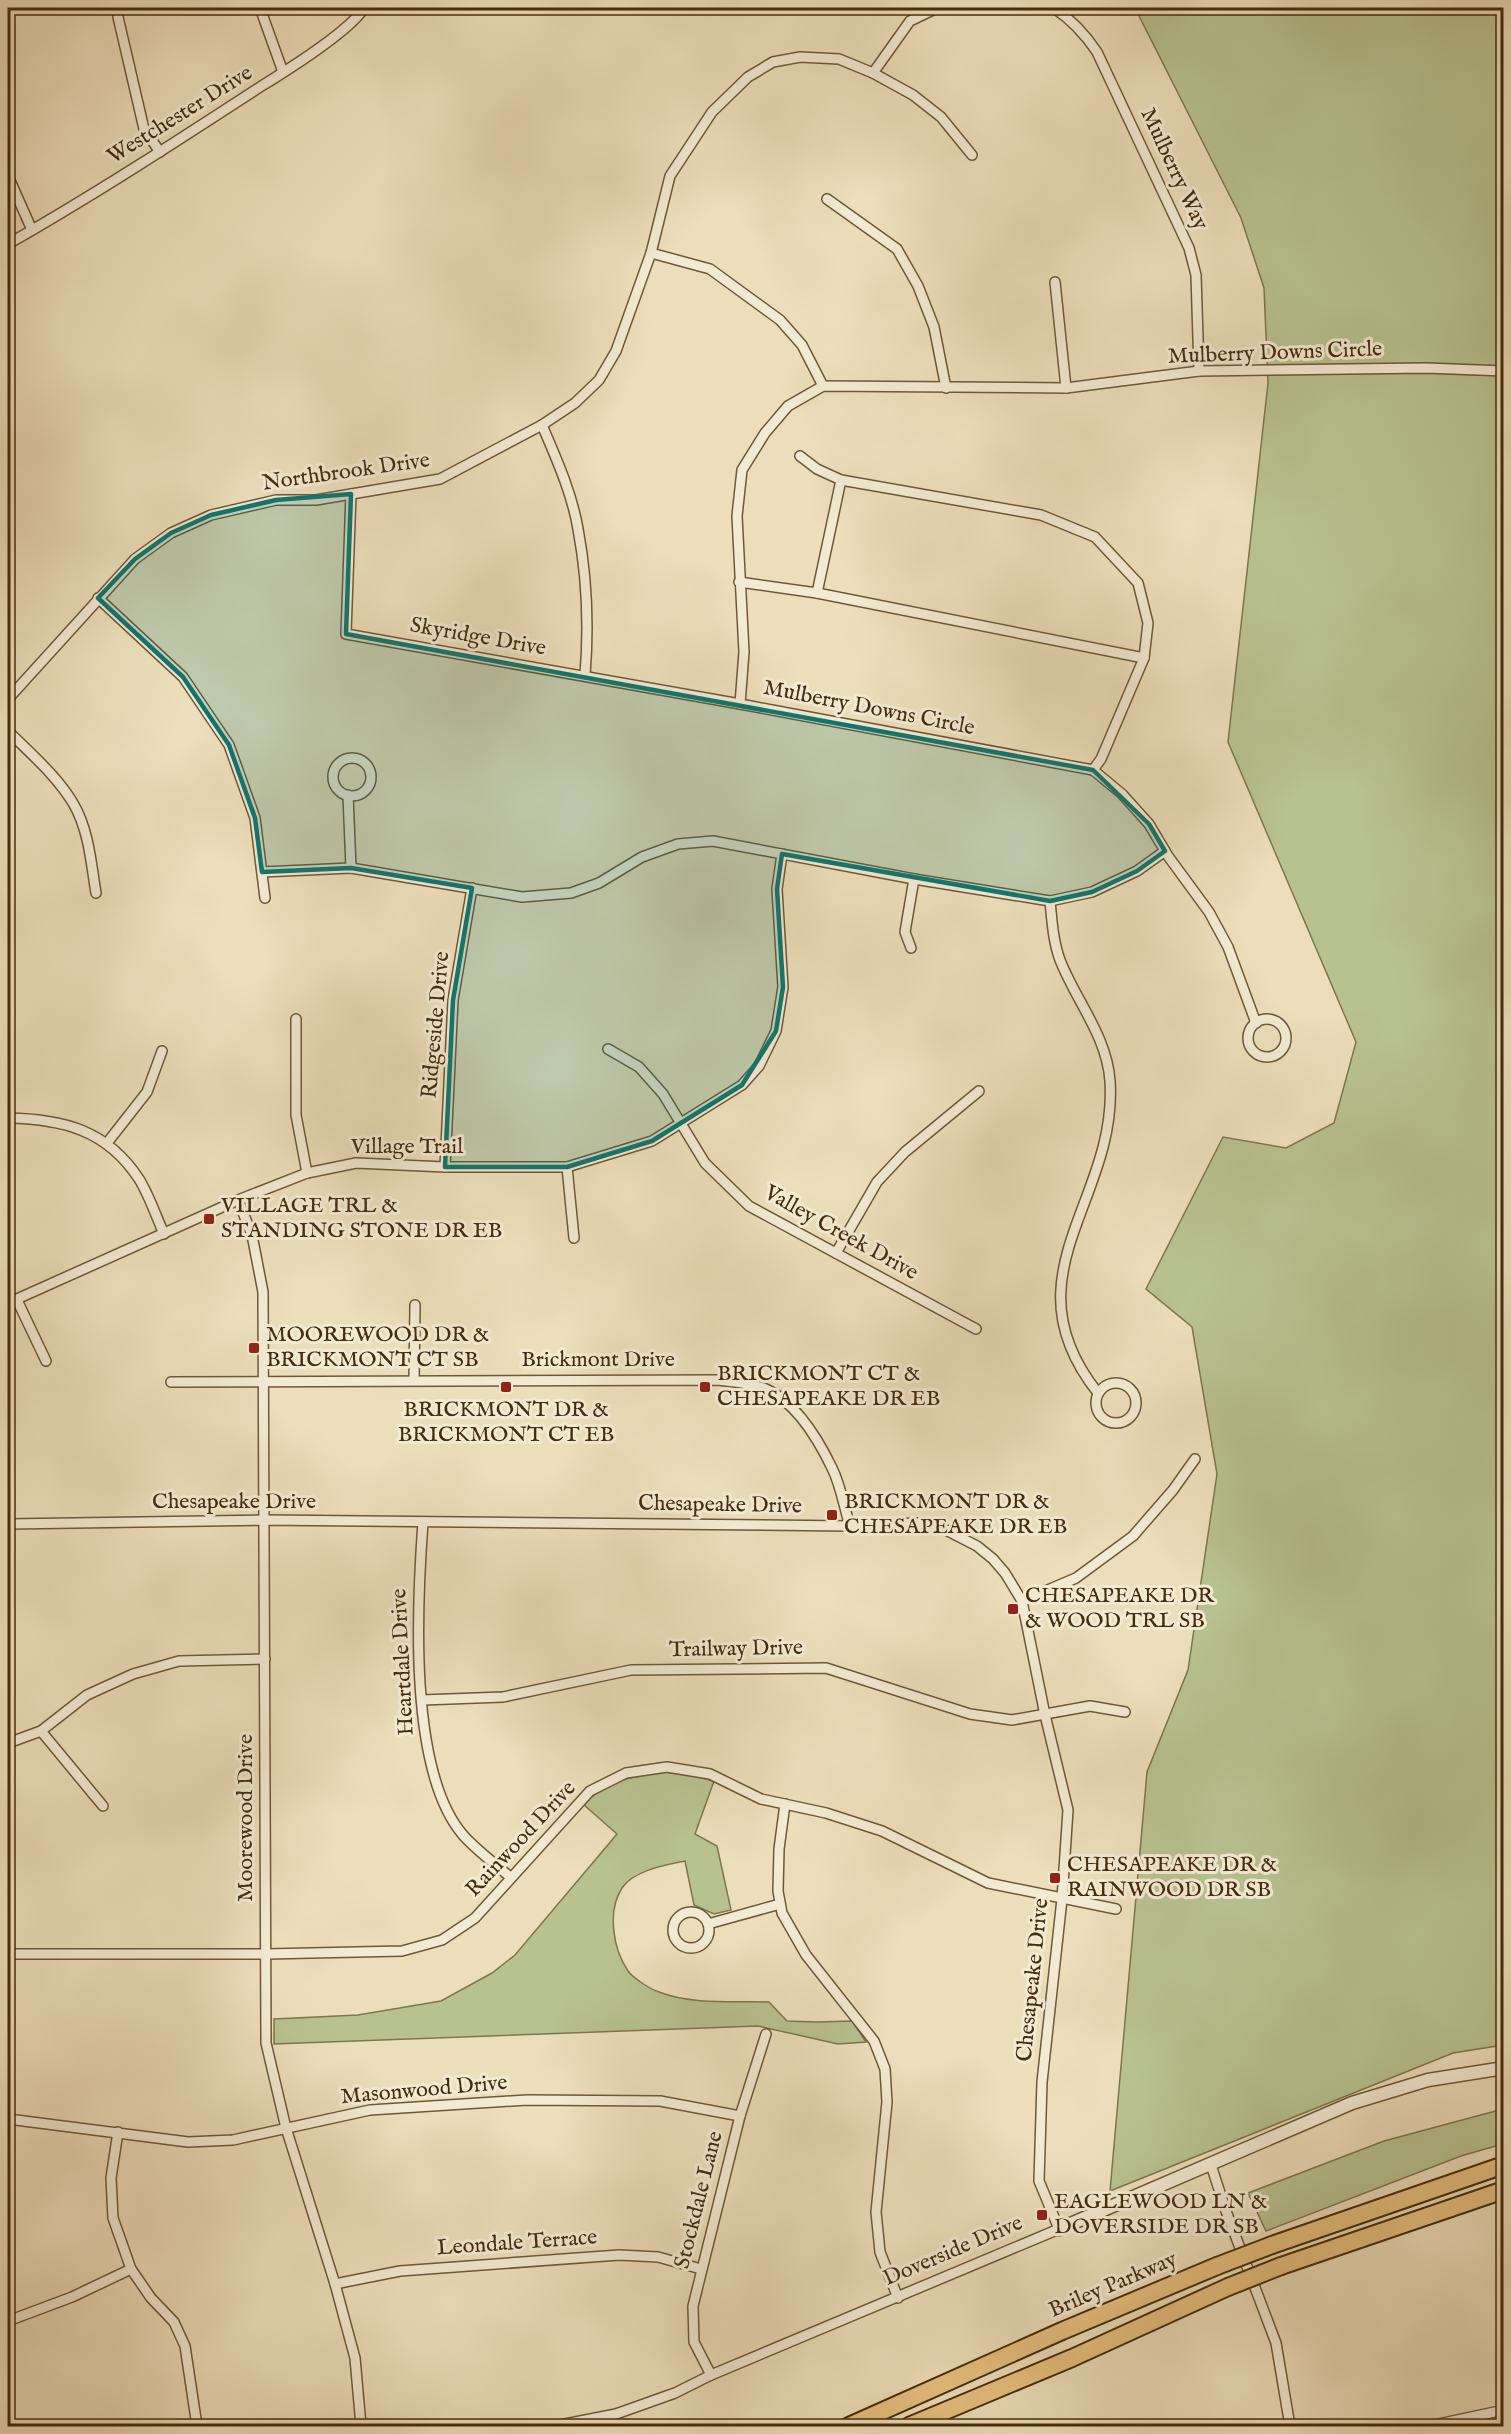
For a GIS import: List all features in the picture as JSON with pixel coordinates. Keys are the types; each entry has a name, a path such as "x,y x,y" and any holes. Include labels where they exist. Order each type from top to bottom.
{"highway":[{"name":"Briley Parkway","path":"849,2427 1062,2331 1217,2266 1503,2165"},
{"path":"909,2427 1281,2266 1503,2190"}],"street":[{"path":"260,8 283,72"},
{"name":"Westchester Drive","path":"8,244 160,152 283,72 333,37 364,8"},
{"path":"873,73 910,21 937,8"},
{"name":"Mulberry Way","path":"1054,8 1084,32 1097,52 1189,248 1196,275 1199,371"},
{"path":"118,17 144,129 160,152"},
{"name":"Northbrook Drive","path":"8,699 135,559 171,533 211,515 276,500 316,500 440,479 542,424 574,403 599,380 616,351 651,253 670,176 712,112 748,77 772,62 800,57 839,59 873,73 913,94 941,117 972,155"},
{"path":"8,176 32,230"},
{"path":"827,199 897,249 918,286 934,327 946,388"},
{"path":"651,253 710,269 780,320 802,345 823,386"},
{"path":"1055,282 1066,388"},
{"name":"Mulberry Downs Circle","path":"1094,771 740,704 744,652 737,516 741,470 765,433 788,406 823,386 1066,388 1199,371 1426,368 1503,371"},
{"path":"542,424 559,465 578,526 585,577 588,634 585,675"},
{"path":"800,456 817,469 841,480 1041,515 1095,537 1138,583 1148,622 1144,658 1094,771 1122,794 1149,824 1165,851 1209,912 1228,947 1256,1023"},
{"path":"817,593 841,480"},
{"name":"Skyridge Drive","path":"351,494 346,634 740,704"},
{"path":"739,582 817,593 1144,658"},
{"path":"98,598 183,677 229,745 255,818 265,898"},
{"path":"8,731 44,767 74,803 90,849 96,893"},
{"path":"344,759 357,759 368,766 370,779 365,790 348,795 338,790 333,774 344,759"},
{"path":"348,795 351,868"},
{"path":"262,872 351,868 522,897 571,893 598,883 642,857 688,842 713,841 914,879 1050,901 1092,892 1137,871 1165,851"},
{"name":"Village Trail","path":"12,1301 238,1200 307,1173 356,1163 445,1167 567,1167 652,1141 682,1124 742,1085 759,1066 776,1031 783,987 777,889 782,854"},
{"path":"911,948 905,932 914,879"},
{"name":"Ridgeside Drive","path":"445,1167 453,1000 472,888"},
{"path":"1050,901 1052,927 1059,957 1104,1048 1110,1080 1109,1119 1098,1162 1071,1239 1060,1281 1063,1332 1073,1357 1084,1376 1098,1393 1096,1406 1103,1418 1108,1421 1121,1422 1132,1414 1136,1402 1131,1390 1126,1386 1114,1383 1102,1388 1098,1393"},
{"path":"296,1019 296,1115 307,1173"},
{"path":"1269,1019 1281,1024 1286,1043 1279,1054 1267,1057 1256,1054 1252,1049 1248,1038 1256,1023 1269,1019"},
{"name":"Valley Creek Drive","path":"608,1049 639,1067 663,1094 705,1163 748,1206 976,1329"},
{"path":"107,1143 147,1092 162,1051"},
{"path":"836,1253 878,1182 905,1152 979,1091"},
{"path":"8,1118 38,1118 79,1129 107,1143 139,1179 164,1234"},
{"path":"567,1167 574,1238"},
{"name":"Moorewood Drive","path":"238,1200 252,1235 263,1292 266,2043 286,2128 356,2358 361,2427"},
{"path":"12,1301 46,1361"},
{"path":"414,1380 415,1305"},
{"name":"Brickmont Drive","path":"171,1382 718,1380 748,1384 768,1390 790,1406 812,1434 833,1470 850,1526"},
{"path":"1022,1601 1076,1578 1133,1536 1173,1490 1195,1459"},
{"name":"Chesapeake Drive","path":"8,1524 265,1520 850,1526 916,1523 940,1527 960,1536 993,1559 1005,1573 1022,1601 1045,1715 1068,1810 1062,1899 1042,2082 1039,2181 1059,2229"},
{"name":"Heartdale Drive","path":"423,1522 418,1592 423,1727 438,1792 463,1835 511,1878"},
{"path":"8,1743 41,1731 87,1695 133,1674 179,1661 265,1659"},
{"name":"Trailway Drive","path":"422,1700 503,1697 631,1670 826,1668 970,1714 1012,1720 1090,1706 1125,1712"},
{"path":"41,1731 103,1806"},
{"name":"Rainwood Drive","path":"8,1954 266,1954 402,1951 442,1940 475,1918 590,1791 626,1773 667,1767 710,1774 761,1798 826,1813 882,1831 988,1883 1116,1909"},
{"path":"785,1804 779,1849 778,1891 782,1913 806,1955 874,2041 885,2069 887,2102 876,2212 880,2252 898,2298"},
{"path":"708,1924 780,1904"},
{"path":"688,1912 702,1915 708,1924 707,1938 704,1943 691,1948 683,1947 673,1936 673,1925 678,1917 688,1912"},
{"name":"Stockdale Lane","path":"711,2375 694,2342 693,2306 740,2116 766,2034"},
{"name":"Doverside Drive","path":"555,2427 616,2414 675,2393 711,2375 898,2298 1353,2103 1428,2080 1503,2068"},
{"name":"Masonwood Drive","path":"8,2119 188,2142 233,2140 370,2110 527,2100 660,2102 740,2116"},
{"path":"118,2132 111,2178 113,2218 131,2269 151,2298 174,2322 184,2346 197,2427"},
{"path":"1211,2165 1276,2343 1290,2427"},
{"name":"Leondale Terrace","path":"335,2284 400,2271 619,2255 658,2258 701,2269"},
{"path":"8,2321 72,2297 131,2269"},
{"path":"1429,2427 1503,2410"}],"highlighted area":[{"path":"351,494 346,634 1093,770 1149,824 1165,851 1137,871 1092,892 1050,901 782,854 777,889 783,987 776,1031 742,1085 652,1141 567,1167 445,1167 453,1000 472,888 351,868 262,872 255,818 229,745 183,677 98,598 135,559 171,533 211,515 276,500"}],"green space":[{"path":"1135,8 1503,8 1504,1808 1500,1824 1504,1825 1503,2045 1453,2053 1110,2191 1147,1772 1188,1670 1217,1474 1192,1327 1146,1289 1223,1137 1286,1148 1334,1123 1356,1042 1228,742 1268,383 1264,288 1241,218"},
{"path":"664,1772 714,1781 695,1834 717,1846 731,1910 714,1914 694,1905 685,1861 651,1869 634,1877 627,1882 617,1897 613,1919 619,1952 628,1971 655,1991 685,1999 713,2002 769,2002 787,2021 852,2021 866,2042 838,2044 758,2026 274,2044 274,2019 358,2015 441,2001 492,1973 515,1955 617,1834 584,1805 610,1785 631,1778"},
{"path":"1503,2109 1503,2144 1461,2156 1266,2231 1248,2193 1384,2141"}],"place":[{"name":"VILLAGE TRL & STANDING STONE DR EB","path":"209,1219"},
{"name":"MOOREWOOD DR & BRICKMONT CT SB","path":"254,1348"},
{"name":"BRICKMONT DR & BRICKMONT CT EB","path":"506,1387"},
{"name":"BRICKMONT CT & CHESAPEAKE DR EB","path":"705,1387"},
{"name":"BRICKMONT DR & CHESAPEAKE DR EB","path":"832,1515"},
{"name":"CHESAPEAKE DR & WOOD TRL SB","path":"1013,1609"},
{"name":"CHESAPEAKE DR & RAINWOOD DR SB","path":"1055,1878"},
{"name":"EAGLEWOOD LN & DOVERSIDE DR SB","path":"1042,2215"}]}
